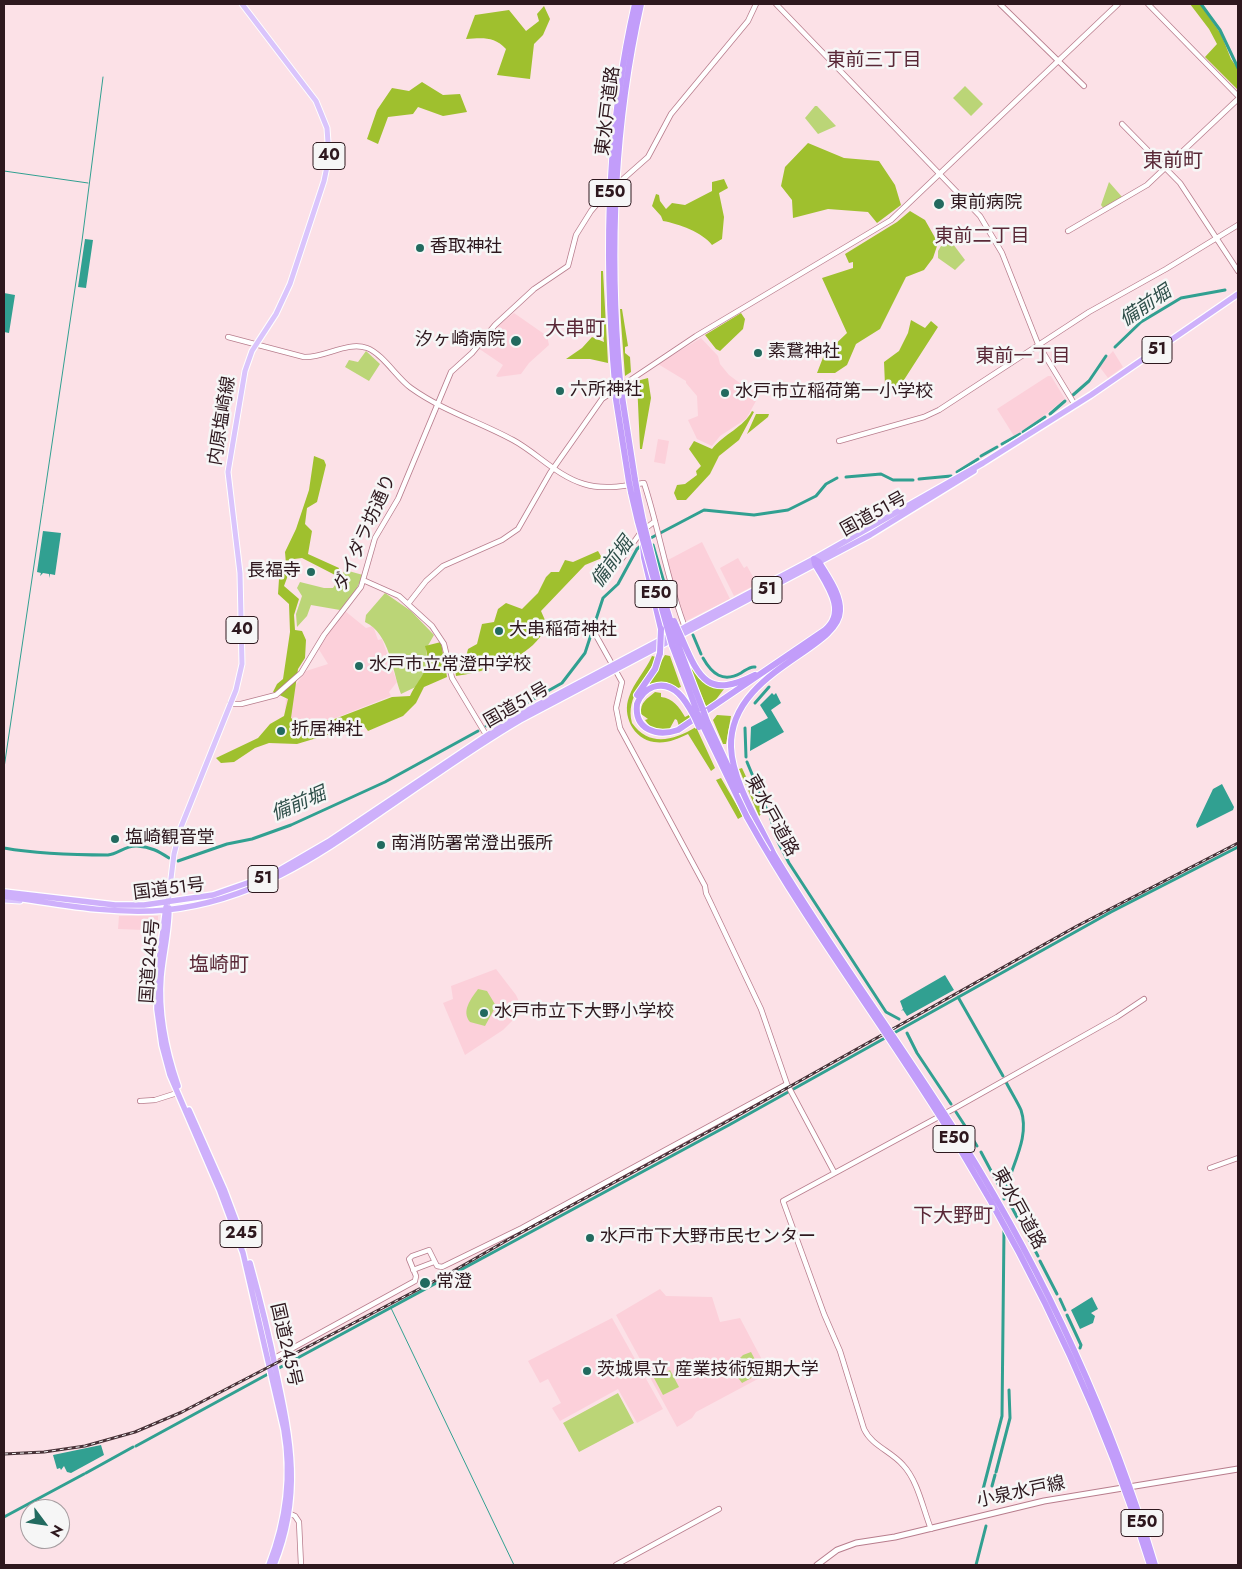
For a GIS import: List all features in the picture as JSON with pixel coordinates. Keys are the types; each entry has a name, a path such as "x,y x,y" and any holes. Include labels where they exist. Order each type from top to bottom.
{"highway":[{"name":"東水戸道路","path":"635,4 618,101 610,202 608,282 618,392 640,521 698,714 809,922 960,1148 1022,1260 1090,1403 1122,1483 1150,1565"},
{"name":"東水戸道路","path":"617,382 614,282 615,202 624,102 641,4"},
{"name":"国道51号","path":"52,901 167,907 228,891 286,868 328,842 484,733 686,630 918,508 983,463 1075,405 1238,294"},
{"name":"東水戸道路","path":"640,521 642,542 677,642"},
{"path":"642,542 644,558 661,626 660,653 655,669 638,694 633,707 634,715 640,728 655,736 674,736 764,677 773,674"},
{"path":"703,724 698,714 681,696 666,686 646,690 637,704 637,715 642,725 655,733 670,733 693,722 763,672 825,630 833,620 836,612 835,602 816,562"},
{"path":"751,815 735,771 732,755 731,739 736,718 743,705 773,674 828,633 838,621 840,611 839,599 816,562"},
{"path":"677,642 695,669 713,684 731,686 763,672"},
{"name":"東水戸道路","path":"703,724 733,790 751,815 814,920 943,1112 989,1186 1027,1257 1096,1401 1136,1506 1155,1565"},
{"name":"51","path":"4,890 52,901"},
{"name":"51","path":"4,898 52,901"},
{"name":"国道245号","path":"167,907 158,963 157,1009 166,1060 177,1093 238,1235 271,1360"},
{"name":"国道245号","path":"167,907 161,988 162,1021 168,1052 180,1092 242,1234 271,1360 287,1448 287,1512 283,1541 274,1565"},
{"name":"国道245号","path":"269,1565 287,1512"}],"main road":[{"name":"内原塩崎線","path":"167,907 174,854 181,827 239,680 243,654 240,573 228,469 245,371 256,345 276,314 290,284 324,181 329,150 327,128 316,101 242,4"},
{"name":"小泉水戸線","path":"817,1565 830,1555 849,1545 931,1529 1044,1501 1238,1468"}],"street":[{"path":"622,180 648,157 671,114 748,21 756,4"},
{"path":"776,4 975,210 992,234 1038,344 1075,405"},
{"path":"1000,4 1084,86"},
{"path":"408,604 426,581 443,566 502,540 518,529 554,468 596,405 610,392 696,336 891,220 1118,4"},
{"path":"1068,231 1132,195 1166,168 1238,98 1148,4"},
{"path":"1122,124 1188,193 1238,272"},
{"name":"ダイダラ坊通り","path":"230,704 241,704 272,696 287,687 301,673 324,635 354,598 363,580 375,538 398,499 455,366 472,353 495,326 534,289 568,266 576,235 591,211 603,197"},
{"path":"839,441 924,417 939,410 1089,312 1238,225"},
{"path":"228,337 310,358 350,347 365,347 373,351 408,386 438,404 515,441 575,480 594,486 610,487 644,483 666,571 686,630"},
{"path":"613,571 641,532 655,521"},
{"path":"363,580 396,594 439,634 444,644 452,678 484,733"},
{"path":"593,630 615,666 622,682 616,708 618,723 705,886 706,893 761,1009 790,1088 834,1172"},
{"path":"931,1529 908,1471 899,1460 870,1440 864,1429 840,1351 824,1314 784,1204 785,1198 957,1107 1117,1018 1144,1000"},
{"path":"271,1360 415,1282 410,1257 429,1250 437,1266 442,1267 522,1228 790,1088"},
{"path":"140,1101 155,1100 177,1093"},
{"path":"1210,1168 1238,1158"},
{"path":"413,1270 434,1262"},
{"path":"616,1565 719,1510"},
{"path":"287,1512 299,1522 302,1565"}],"shaded area":[{"path":"965,86 983,104 971,116 953,98"},
{"path":"815,106 836,126 818,134 805,118"},
{"path":"1109,182 1123,198 1104,209 1101,205"},
{"path":"947,236 965,260 955,270 938,258 938,251"},
{"path":"85,239 93,240 86,288 78,287"},
{"path":"4,293 15,295 9,333 4,332"},
{"name":"汐ヶ崎病院","path":"514,313 547,336 549,345 529,363 521,374 498,377 496,376 503,365 478,348 493,329"},
{"name":"水戸市立稲荷第一小学校","path":"701,338 718,356 720,364 729,375 756,395 756,401 746,419 720,436 712,446 697,439 688,420 698,416 697,396 686,381 658,364"},
{"path":"366,351 380,364 369,381 345,367 349,360 358,362"},
{"path":"1113,351 1123,367 1108,378 1099,366"},
{"path":"1048,376 1051,376 1065,399 1014,436 997,409"},
{"path":"658,439 669,441 665,464 654,462"},
{"path":"43,531 61,533 55,575 50,574 49,578 49,574 43,573 40,576 41,573 37,572"},
{"path":"702,542 730,599 686,621 666,561"},
{"path":"738,558 744,568 747,566 757,584 734,596 720,568"},
{"path":"345,570 363,575 354,594 340,610 311,605 307,616 297,627 296,614 302,596 297,588 300,582 324,588 333,588"},
{"path":"385,593 411,611 434,635 426,649 430,680 401,694 385,644 380,635 365,622 366,615"},
{"name":"水戸市立常澄中学校","path":"345,611 366,628 373,626 378,640 382,639 397,682 389,692 391,696 333,719 302,723 284,722 286,698 306,671 328,664 318,648"},
{"path":"772,693 774,695 776,693 781,703 771,710 784,732 750,751 751,727 768,718 760,705"},
{"path":"1222,784 1234,807 1233,810 1197,828 1196,825 1213,789"},
{"path":"119,916 158,916 158,926 144,926 144,930 118,929"},
{"name":"水戸市立下大野小学校","path":"496,969 516,995 523,1010 503,1030 465,1055 443,1003 453,999 451,986"},
{"path":"945,975 954,990 907,1016 903,1010 901,1011 903,1009 900,1001"},
{"path":"478,989 487,991 496,1006 485,1026 470,1022 466,1014 468,1005"},
{"path":"660,1289 666,1296 712,1297 720,1322 740,1318 769,1373 696,1412 692,1418 677,1427 616,1315"},
{"path":"1092,1297 1098,1309 1091,1313 1095,1316 1093,1323 1080,1329 1071,1310"},
{"name":"茨城県立 産業技術短期大学","path":"612,1318 663,1409 637,1423 618,1389 560,1421 552,1408 561,1403 548,1379 540,1383 528,1361"},
{"path":"751,1352 760,1369 759,1374 742,1383 736,1375 734,1364 743,1355"},
{"path":"670,1370 679,1387 663,1395 654,1378"},
{"path":"618,1393 634,1423 579,1452 563,1423"},
{"path":"101,1445 104,1455 71,1473 67,1472 64,1466 61,1470 60,1468 57,1469 53,1455"}],"green space":[{"path":"1190,4 1200,4 1221,34 1231,59 1238,69 1238,90 1205,57 1217,44 1209,29"},
{"path":"544,6 550,19 543,35 534,44 530,79 497,75 506,49 492,40 483,38 466,39 475,15 509,10 526,31 539,21 537,14"},
{"path":"422,82 443,95 460,94 467,112 443,116 418,107 413,114 388,117 378,144 367,139 377,110 392,88 409,91"},
{"path":"808,143 844,158 879,161 895,185 901,205 877,223 868,212 828,209 793,218 792,200 781,186 785,167"},
{"path":"724,179 728,188 719,193 724,217 722,239 712,245 708,240 690,229 663,221 652,206 656,194 659,195 660,201 666,209 672,203 685,205 712,191 712,182"},
{"path":"910,211 925,220 938,243 933,258 924,270 906,277 880,329 856,344 847,365 835,373 817,373 824,355 847,333 822,278 853,268 853,262 849,263 845,254 897,222"},
{"path":"601,271 603,271 608,363 590,359 566,359 582,348 592,337 604,342 601,321"},
{"path":"620,309 622,309 628,346 625,347 625,353 630,357 631,372 625,376"},
{"path":"741,313 745,319 743,329 720,351 716,349 705,335"},
{"path":"911,320 925,328 931,321 938,327 902,383 895,387 885,385 884,362 899,351 908,333"},
{"path":"648,378 651,398 642,449 640,449 637,381"},
{"path":"752,411 754,412 739,440 719,456 710,474 686,500 677,500 674,493 677,485 685,484 697,475 696,471 701,466 689,449 694,441 712,449 744,422"},
{"path":"756,414 769,414 768,417 747,434"},
{"path":"314,456 324,460 326,465 317,502 307,508 305,524 312,531 308,554 339,568 337,576 302,558 294,559 284,586 299,599 294,615 295,630 302,631 306,640 305,658 298,669 291,718 298,723 332,720 392,697 410,696 426,667 427,654 425,646 441,642 447,677 424,687 416,703 403,716 368,731 363,724 297,744 269,743 255,748 234,762 221,763 216,758 258,738 270,724 284,716 288,699 273,692 277,684 283,679 290,632 289,604 278,594 279,579 286,564 285,552 296,529 309,490"},
{"path":"598,551 602,558 585,565 541,611 548,627 533,645 517,657 497,666 456,676 455,670 465,661 468,649 477,644 482,624 494,622 498,609 506,603 522,609 538,593 546,577 551,572 559,572 565,560 573,562"},
{"path":"665,655 670,656 681,687 678,688 666,682 650,684 649,682"},
{"path":"652,656 656,657 634,696 631,713 632,723 639,731 654,739 679,736 696,727 715,768 711,771 688,734 667,742 654,742 640,736 631,725 627,711 629,697"},
{"path":"689,666 708,685 724,689 711,706 706,706"},
{"path":"655,692 661,693 661,697 672,701 685,717 689,715 691,718 679,726 675,719 669,730 651,728 645,720 648,719 641,714 641,710 645,701"},
{"path":"717,715 731,716 726,744 723,744 713,720"},
{"path":"742,768 763,813 759,816 739,769"},
{"path":"721,778 743,816 738,819 716,780"}],"waterway":[{"path":"1201,4 1220,30 1238,68"},
{"path":"4,768 82,241 103,77"},
{"path":"4,171 88,183"},
{"name":"備前堀","path":"1115,347 1141,322 1181,298 1225,290"},
{"name":"備前堀","path":"1073,395 1089,381 1106,356"},
{"name":"備前堀","path":"1050,414 1065,401"},
{"name":"備前堀","path":"1023,432 1045,417"},
{"name":"備前堀","path":"1002,444 1020,434"},
{"name":"備前堀","path":"981,456 997,447"},
{"name":"備前堀","path":"957,472 978,459"},
{"name":"備前堀","path":"846,477 881,474 893,480 913,480"},
{"name":"備前堀","path":"919,479 951,476"},
{"name":"備前堀","path":"647,540 704,510 754,515 788,510 816,496 826,484 837,478"},
{"name":"備前堀","path":"486,726 562,683 585,653 603,598 618,584 637,549 643,544"},
{"path":"653,545 668,596"},
{"path":"693,635 701,654"},
{"path":"703,658 710,669 723,677 735,676 755,667"},
{"path":"755,703 769,687"},
{"path":"745,728 746,757"},
{"name":"備前堀","path":"178,861 227,844 252,839 291,825 385,782 478,731"},
{"path":"747,762 767,810"},
{"path":"770,815 776,838 789,863 886,1012 899,1019"},
{"name":"備前堀","path":"4,848 56,854 108,855 137,846 146,847 169,858"},
{"path":"279,1368 729,1125 1111,912 1238,847"},
{"path":"958,997 1003,1076"},
{"path":"907,1033 917,1053 951,1104"},
{"path":"1004,1199 1023,1132 1021,1110 1006,1082"},
{"path":"956,1112 967,1129"},
{"path":"969,1133 977,1146"},
{"path":"981,1152 998,1184"},
{"path":"1010,1204 1038,1256"},
{"path":"980,1501 1002,1416 1004,1229"},
{"path":"1040,1261 1057,1294"},
{"path":"1060,1299 1065,1310"},
{"path":"391,1308 514,1565"},
{"path":"1067,1315 1081,1345 1080,1348"},
{"path":"136,1446 268,1374"},
{"path":"996,1472 1010,1418 1009,1390"},
{"path":"86,1473 133,1447"},
{"path":"4,1517 84,1474"},
{"path":"992,1486 995,1475"},
{"path":"976,1565 986,1526"}],"railway":[{"path":"4,1454 44,1452 85,1446 135,1432 182,1412 448,1274 728,1121 1077,926 1238,843"}],"place":[{"name":"東前病院","path":"939,204"},
{"name":"香取神社","path":"420,248"},
{"name":"汐ヶ崎病院","path":"516,341"},
{"name":"素鵞神社","path":"758,353"},
{"name":"六所神社","path":"560,391"},
{"name":"水戸市立稲荷第一小学校","path":"725,393"},
{"name":"長福寺","path":"311,572"},
{"name":"大串稲荷神社","path":"499,631"},
{"name":"水戸市立常澄中学校","path":"359,666"},
{"name":"折居神社","path":"281,731"},
{"name":"塩崎観音堂","path":"115,839"},
{"name":"南消防署常澄出張所","path":"381,845"},
{"name":"水戸市立下大野小学校","path":"484,1013"},
{"name":"水戸市下大野市民センター","path":"590,1238"},
{"name":"常澄","path":"425,1283"},
{"name":"茨城県立 産業技術短期大学","path":"587,1371"}],"district":[{"name":"東前三丁目","path":"874,61"},
{"name":"東前町","path":"1173,162"},
{"name":"東前二丁目","path":"982,237"},
{"name":"大串町","path":"575,330"},
{"name":"東前一丁目","path":"1023,357"},
{"name":"塩崎町","path":"219,966"},
{"name":"下大野町","path":"953,1217"}]}
